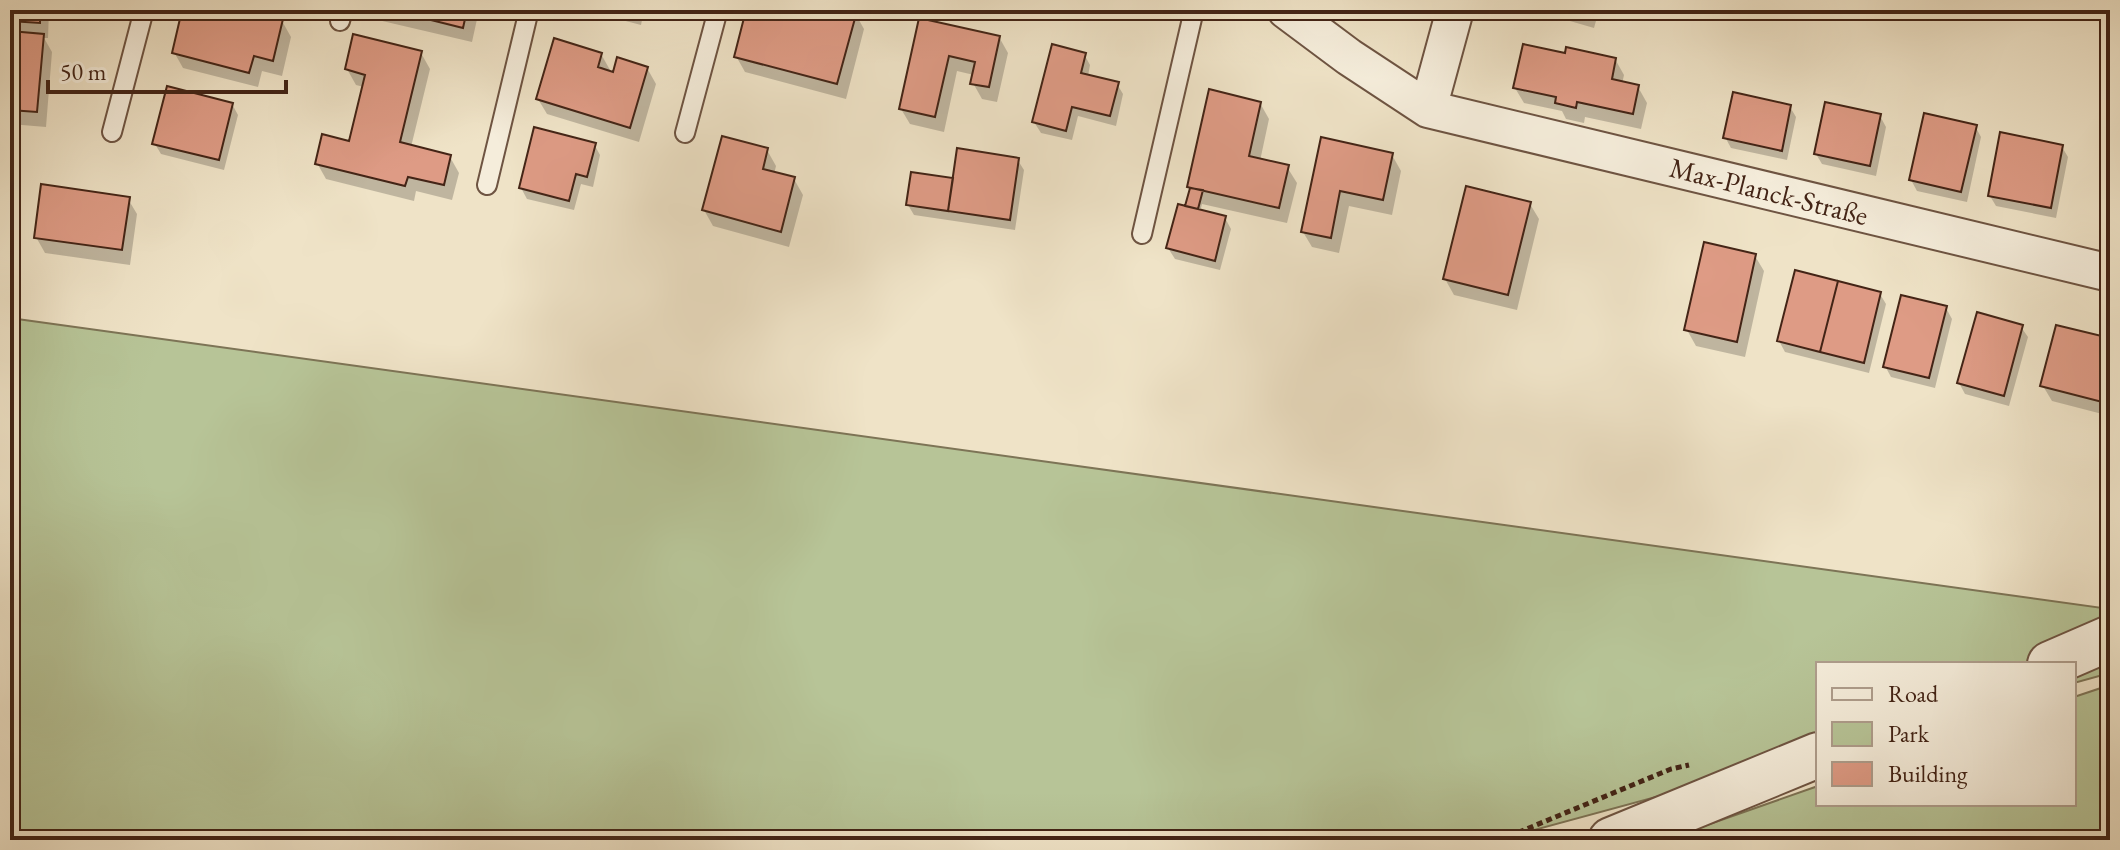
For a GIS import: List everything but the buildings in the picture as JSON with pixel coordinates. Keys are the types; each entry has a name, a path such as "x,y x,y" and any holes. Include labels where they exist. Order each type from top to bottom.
{"street":[{"name":"Max-Planck-Straße","path":"1286,10 1349,57 1428,109 2110,273"},
{"path":"1428,109 1455,10"},
{"path":"2055,662 2110,638"},
{"path":"1611,840 1816,756"}],"lane":[{"path":"112,132 144,10"},
{"path":"487,185 529,10"},
{"path":"685,133 718,10"},
{"path":"1142,234 1194,10"}],"green space":[{"path":"10,318 2110,609 2110,673 2076,682 2076,662 1816,662 1816,754 1497,840 10,840"},
{"path":"2110,685 2110,840 1664,840 1816,787 1816,806 2076,806 2076,696"}]}
